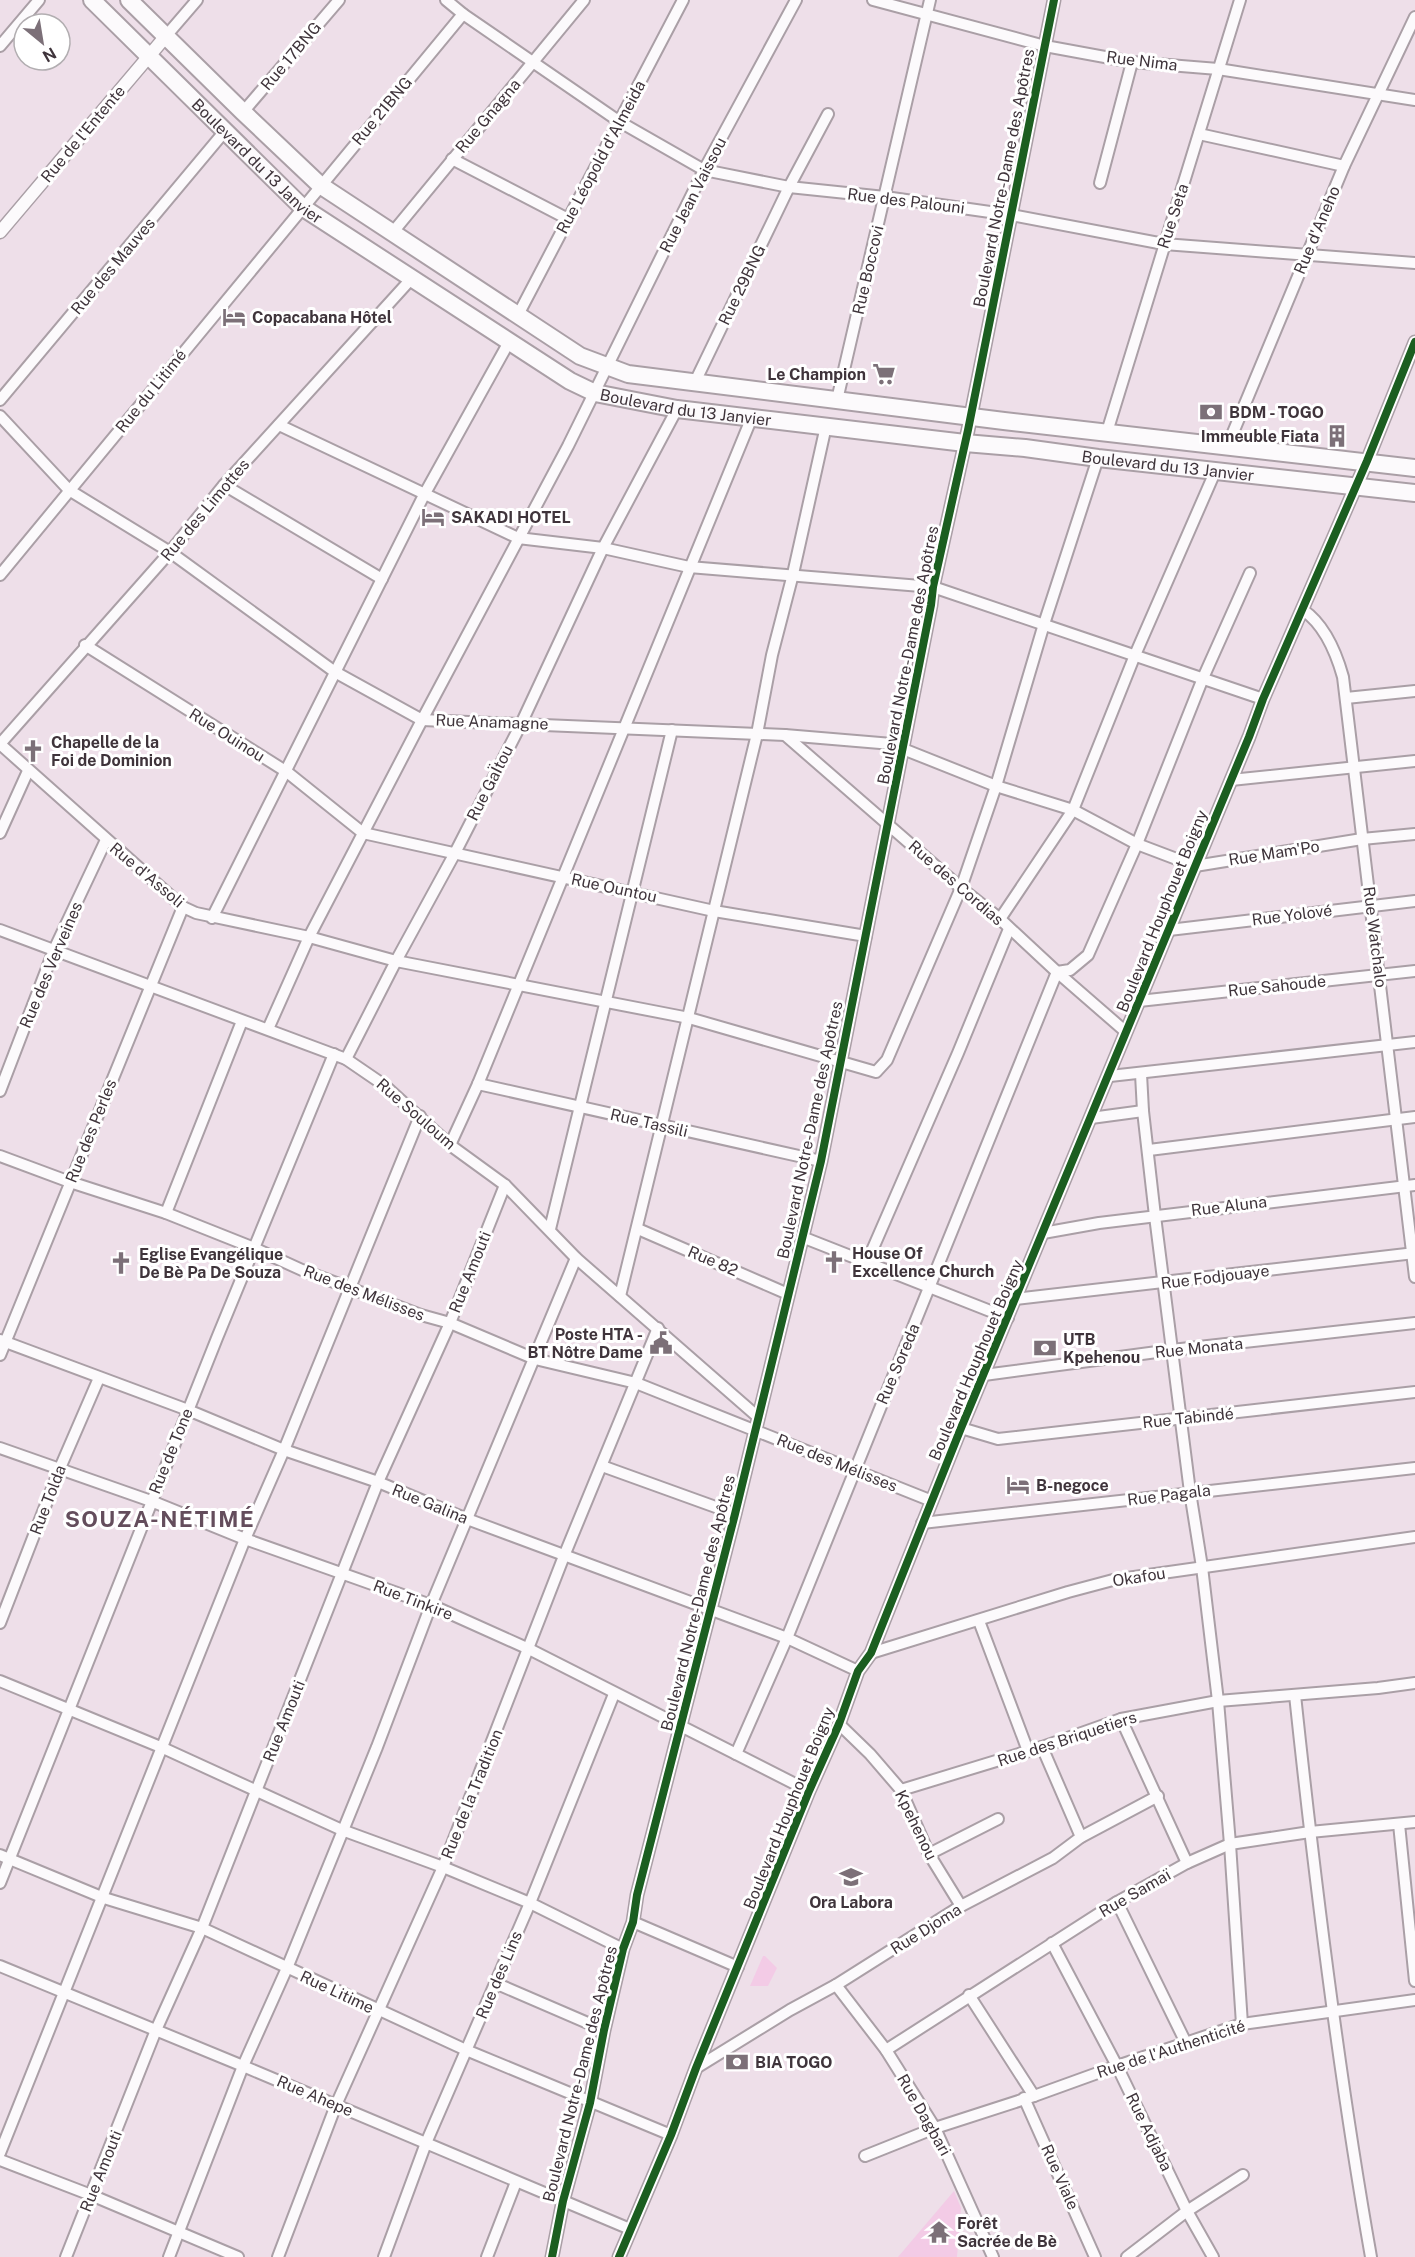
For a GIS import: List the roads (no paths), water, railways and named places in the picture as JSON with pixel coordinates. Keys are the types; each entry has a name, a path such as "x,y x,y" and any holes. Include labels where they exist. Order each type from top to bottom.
{"highway":[{"name":"Boulevard du 13 Janvier","path":"92,0 302,207 570,381 595,393 677,409 1215,471 1361,474 1415,468"},
{"name":"Boulevard du 13 Janvier","path":"129,0 320,185 580,356 608,368 628,374 1227,447 1361,474 1415,493"}],"street":[{"path":"0,46 39,0"},
{"path":"166,36 197,0"},
{"name":"Rue 17BNG","path":"243,112 339,0"},
{"name":"Rue des Palouni","path":"446,0 620,122 704,170 789,187 885,197 1011,215 1164,244 1308,253 1415,263"},
{"name":"Rue Gnagna","path":"393,232 584,0"},
{"name":"Rue Léopold d'Almeida","path":"518,315 683,0"},
{"name":"Rue Jean Vaissou","path":"268,1029 309,937 608,368 704,170 796,0"},
{"name":"Rue Nima","path":"873,0 1045,46 1132,62 1218,69 1415,100"},
{"name":"Rue Boccovi","path":"837,400 930,0"},
{"name":"Boulevard Notre-Dame des Apôtres","path":"552,2257 563,2201 590,2103 623,1949 633,1922 637,1895 756,1431 821,1161 889,824 933,587 965,443 1054,0"},
{"name":"Rue Seta","path":"1107,432 1239,0"},
{"name":"Rue 21BNG","path":"302,207 463,14"},
{"name":"Rue d'Aneho","path":"1227,447 1344,166 1415,16"},
{"name":"Rue de l'Entente","path":"0,232 166,36"},
{"path":"1100,183 1132,62"},
{"name":"Rue 29BNG","path":"695,382 789,187 828,114"},
{"name":"Rue des Mauves","path":"0,400 225,131"},
{"path":"1199,134 1344,166"},
{"path":"452,159 568,219"},
{"name":"Rue du Litimé","path":"0,575 302,207"},
{"name":"Rue des Limottes","path":"0,744 85,645 170,552 224,485 412,278"},
{"path":"212,918 424,495 509,342"},
{"name":"Boulevard Houphouet Boigny","path":"619,2257 671,2135 808,1791 839,1724 858,1671 871,1653 961,1428 1110,1076 1263,699 1361,474 1415,342"},
{"name":"Rue GaÏtou","path":"346,1059 455,853 521,723 603,548 677,409"},
{"name":"Rue Anamagne","path":"0,416 69,490 170,552 335,672 422,720 784,735 903,747 996,786"},
{"path":"450,1145 478,1084 752,417"},
{"path":"279,425 518,538 603,548 689,567 933,587 1263,699"},
{"path":"620,1296 757,734 770,664 826,426"},
{"path":"961,888 996,786 1044,624 1098,458"},
{"path":"1000,919 1073,810 1215,471"},
{"path":"224,485 382,579"},
{"path":"1057,972 1070,970 1088,956 1137,844 1203,678 1250,573"},
{"name":"Rue Watchalo","path":"1303,610 1312,616 1332,646 1338,659 1346,698 1396,1119 1409,1186 1415,1278"},
{"name":"Rue Ouinou","path":"85,645 287,772 363,833"},
{"path":"1346,698 1415,690"},
{"path":"550,1229 672,730"},
{"name":"Rue des Cordias","path":"784,735 1000,919 1126,1032"},
{"name":"Rue d'Assoli","path":"0,744 183,907 212,918 309,937 396,961 689,1018 876,1072 887,1059 961,888"},
{"path":"1231,780 1415,760"},
{"path":"0,833 28,771"},
{"name":"Rue Mam'Po","path":"996,786 1073,810 1137,844 1195,866 1362,839 1415,834"},
{"name":"Rue Ountou","path":"363,833 714,911 866,936"},
{"name":"Rue des Verveines","path":"0,1091 54,950 106,840"},
{"name":"Rue Yolové","path":"1169,930 1415,902"},
{"name":"Rue des Perles","path":"0,1355 2,1341 183,907"},
{"path":"867,1262 1009,929"},
{"name":"Rue Souloum","path":"0,930 346,1059 384,1085 450,1145 505,1185 576,1258 758,1417"},
{"name":"Rue Sahoude","path":"1140,1001 1415,971"},
{"name":"Rue Soreda","path":"736,1754 787,1638 1057,972"},
{"path":"166,1212 243,1021"},
{"path":"1110,1076 1415,1042"},
{"name":"Rue de Tone","path":"0,1883 5,1857 334,1054"},
{"path":"1141,1074 1143,1111 1163,1283 1218,1701 1242,2024"},
{"name":"Rue Tassili","path":"478,1084 821,1161"},
{"path":"1091,1119 1143,1111"},
{"path":"0,2153 63,1991 104,1898 245,1539 284,1450 420,1116"},
{"path":"1149,1150 1415,1117"},
{"name":"Rue des Mélisses","path":"0,1156 70,1182 166,1212 302,1270 421,1315 450,1323 535,1359 636,1383 932,1501"},
{"name":"Rue Amouti","path":"66,2257 156,2030 202,1928 378,1482 450,1323 505,1185"},
{"name":"Rue Aluna","path":"1043,1233 1099,1223 1409,1186"},
{"name":"Rue 82","path":"638,1228 788,1294"},
{"path":"802,1237 1008,1317"},
{"name":"Rue Fodjouaye","path":"1015,1299 1413,1253"},
{"path":"168,2257 243,2066 287,1968 377,1747 431,1605 576,1258"},
{"name":"Rue Monata","path":"984,1375 1172,1350 1415,1323"},
{"name":"Rue de la Tradition","path":"278,2257 336,2105 380,2012 443,1867 564,1556 658,1328"},
{"name":"Rue Galina","path":"2,1341 188,1410 284,1450 378,1482 564,1556 787,1638 858,1671"},
{"name":"Rue Tolda","path":"0,1623 60,1468 99,1378"},
{"name":"Rue Tabindé","path":"961,1428 998,1439 1415,1392"},
{"name":"Rue Tinkire","path":"0,1448 151,1501 245,1539 431,1605 529,1648 614,1694 808,1791"},
{"path":"602,1466 735,1514"},
{"name":"Rue Pagala","path":"922,1523 1415,1468"},
{"name":"Okafou","path":"871,1653 1093,1585 1415,1537"},
{"path":"979,1621 1028,1751"},
{"path":"0,1681 163,1748 342,1830 443,1867 530,1903 623,1949"},
{"name":"Rue des Briquetiers","path":"901,1790 1042,1747 1121,1719 1218,1701 1415,1683"},
{"name":"Rue des Lins","path":"384,2257 426,2143 530,1903 614,1694"},
{"path":"1295,1695 1333,2010 1371,2257"},
{"path":"1121,1719 1187,1863"},
{"name":"Kpehenou","path":"839,1724 870,1754 901,1790 929,1854 961,1906"},
{"path":"1042,1747 1082,1837"},
{"name":"Rue Djoma","path":"696,2068 790,2010 836,1985 961,1906 1053,1858 1082,1837 1158,1796"},
{"path":"929,1854 998,1819"},
{"name":"Rue Samaï","path":"886,2050 1117,1902 1187,1863 1230,1844 1310,1832 1415,1822"},
{"path":"1399,1824 1415,1981"},
{"name":"Rue Litime","path":"5,1857 104,1898 202,1928 466,2050 671,2135"},
{"path":"1117,1902 1186,2043"},
{"path":"633,1922 738,1967"},
{"name":"Rue Adjaba","path":"1052,1943 1117,2066 1187,2211 1213,2257"},
{"name":"Rue Ahepe","path":"0,1966 630,2229"},
{"path":"495,1983 604,2030"},
{"name":"Rue Dagbari","path":"836,1985 886,2050 935,2128 993,2257"},
{"name":"Rue Viale","path":"969,1995 1029,2097 1095,2257"},
{"name":"Rue de l'Authenticité","path":"865,2156 935,2128 1242,2024 1333,2010 1415,2001"},
{"path":"0,2160 91,2195 238,2257"},
{"path":"1127,2257 1187,2211 1243,2175"},
{"path":"487,2257 516,2182"}],"place":[{"name":"Copacabana Hôtel","path":"234,317"},
{"name":"Le Champion","path":"884,374"},
{"name":"BDM - TOGO","path":"1211,412"},
{"name":"Immeuble Fiata","path":"1337,436"},
{"name":"SAKADI HOTEL","path":"433,517"},
{"name":"Chapelle de la Foi de Dominion","path":"33,751"},
{"name":"House Of Excellence Church","path":"834,1262"},
{"name":"Eglise Evangélique De Bè Pa De Souza","path":"121,1263"},
{"name":"Poste HTA - BT Nôtre Dame","path":"661,1343"},
{"name":"UTB Kpehenou","path":"1045,1348"},
{"name":"B-negoce","path":"1018,1485"},
{"name":"Ora Labora","path":"851,1877"},
{"name":"BIA TOGO","path":"737,2062"},
{"name":"Forêt Sacrée de Bè","path":"939,2232"}],"district":[{"name":"SOUZA-NÉTIMÉ","path":"160,1519"}]}
